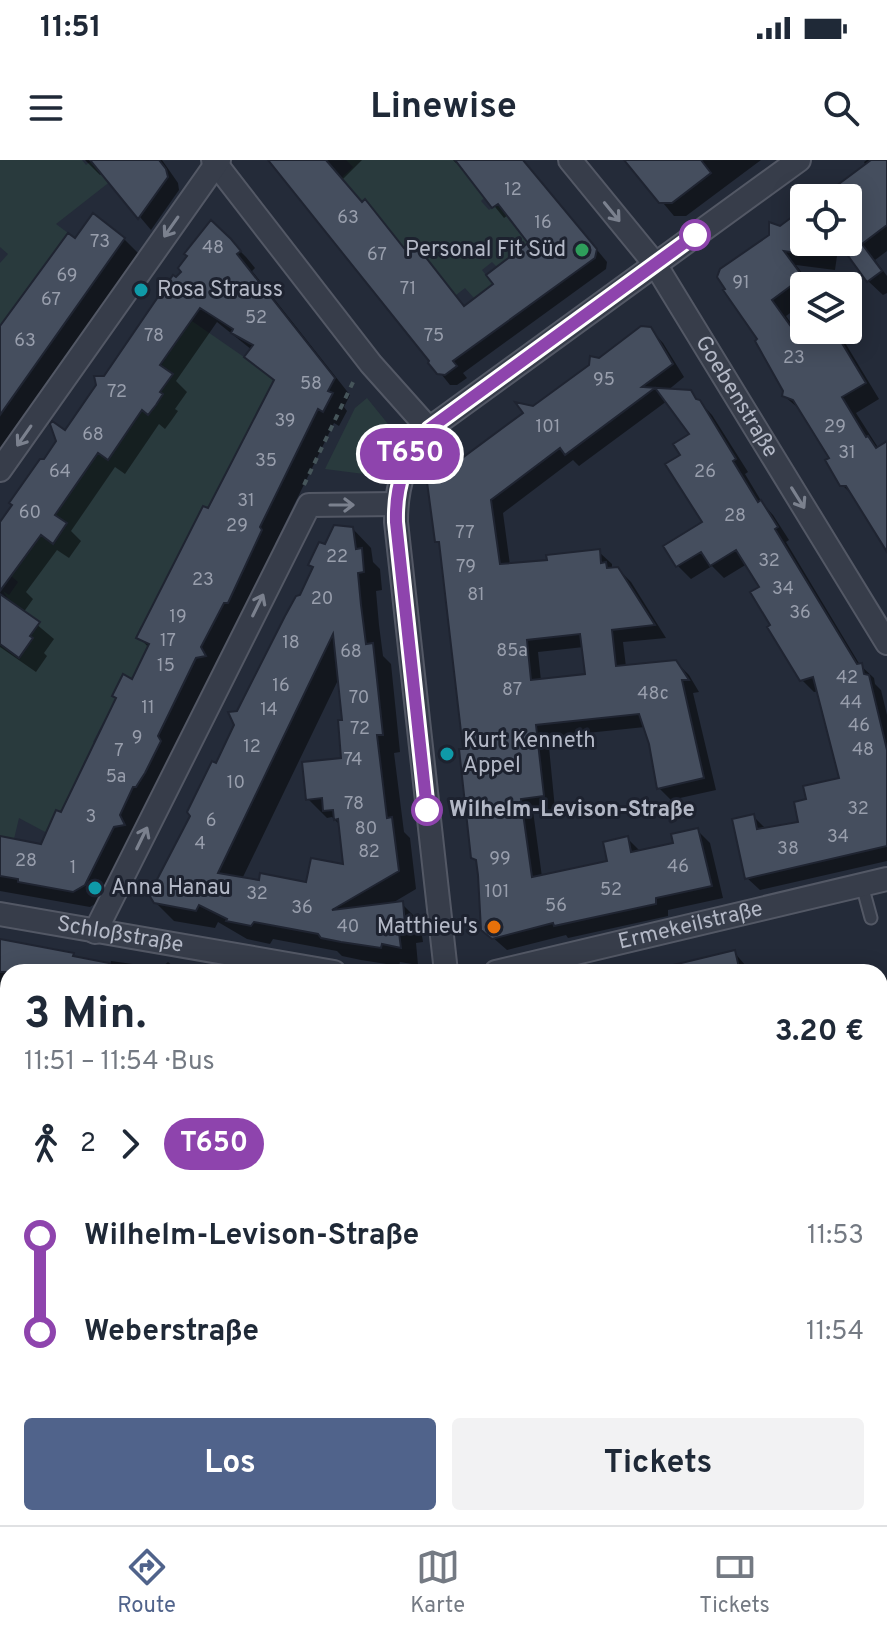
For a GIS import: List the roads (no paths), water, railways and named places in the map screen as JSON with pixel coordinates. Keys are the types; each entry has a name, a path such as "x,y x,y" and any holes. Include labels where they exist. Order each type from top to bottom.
{"street":[{"name":"Goebenstraße","path":"570,160 655,264 887,643"},
{"path":"445,964 396,504 408,456 429,429 799,160"},
{"path":"0,470 216,161 371,364 429,429"},
{"path":"95,932 309,505 396,504"},
{"name":"Ermekeilstraße","path":"530,964 887,879"},
{"name":"Schloßstraße","path":"0,914 286,964"}],"lane":[{"path":"862,885 871,918"}],"place":[{"name":"Personal Fit Süd","path":"582,250"},
{"name":"Rosa Strauss","path":"141,290"},
{"name":"Kurt Kenneth Appel","path":"447,754"},
{"name":"Wilhelm-Levison-Straße","path":"427,810"},
{"name":"Anna Hanau","path":"95,888"},
{"name":"Matthieu's","path":"494,927"}]}
